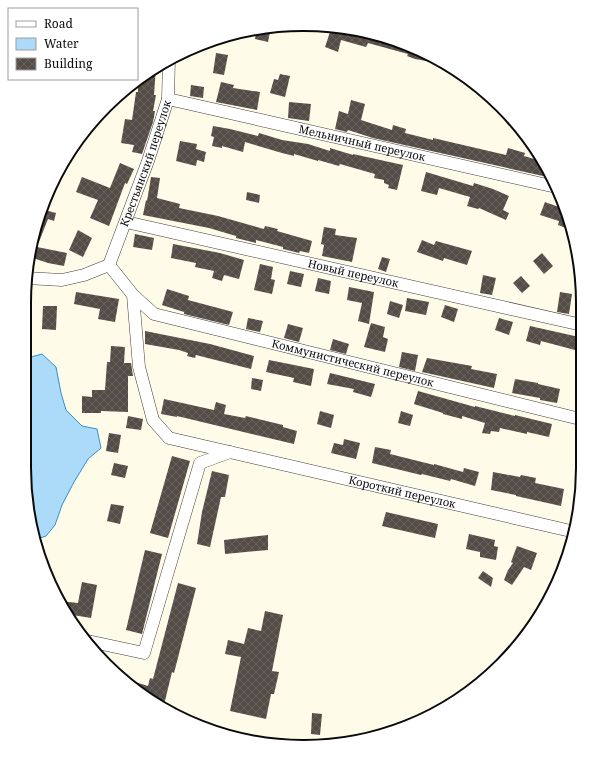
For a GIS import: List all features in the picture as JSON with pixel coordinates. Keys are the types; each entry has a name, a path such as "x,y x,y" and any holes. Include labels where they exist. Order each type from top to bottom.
{"street":[{"name":"Крестьянский переулок","path":"109,265 148,161 168,99 169,67"},
{"name":"Мельничный переулок","path":"168,99 549,185"},
{"name":"Новый переулок","path":"126,222 576,324"},
{"path":"32,278 62,280 84,275 109,265 132,295"},
{"name":"Коммунистический переулок","path":"132,295 154,314 576,418"},
{"name":"Короткий переулок","path":"132,295 139,368 154,420 169,438 569,531"},
{"path":"95,643 144,654 200,463 230,452"}],"water":[{"path":"42,354 56,367 66,410 82,426 97,429 101,448 88,459 74,482 62,505 55,525 46,536 40,538 33,503 31,468 31,357"}],"building":[{"path":"330,32 339,33 391,45 428,61 415,59 407,56 408,54 368,43 366,47 341,40 338,52 325,47"},
{"path":"270,33 268,42 255,39 256,35"},
{"path":"216,53 228,55 224,75 213,73"},
{"path":"280,74 290,76 285,97 270,93 274,79 278,80"},
{"path":"155,75 154,95 156,95 153,111 155,111 153,122 142,154 132,152 134,145 121,143 125,119 132,120 136,92 138,92 138,87"},
{"path":"221,82 234,85 233,88 260,92 257,110 216,102"},
{"path":"191,85 204,87 203,98 190,96"},
{"path":"351,100 365,104 361,120 392,130 393,125 406,129 405,133 506,155 508,148 525,153 524,156 534,159 544,176 373,138 348,130 347,132 335,129 339,111 348,114"},
{"path":"289,102 311,104 309,121 288,118"},
{"path":"213,126 258,136 259,133 282,140 308,144 330,151 330,148 353,155 403,165 397,190 388,188 389,185 384,183 384,180 374,178 375,174 340,164 339,166 294,154 294,156 245,142 243,152 222,146 222,148 212,146 214,137 211,136"},
{"path":"180,141 197,144 196,149 206,152 204,162 197,160 196,166 176,161"},
{"path":"120,163 134,169 127,184 125,183 109,226 90,218 98,200 76,192 82,177 110,188"},
{"path":"426,172 473,186 474,183 509,196 503,210 509,213 506,220 479,208 467,206 470,197 439,188 437,195 421,191"},
{"path":"151,177 160,178 157,198 180,204 179,208 218,216 264,229 265,226 278,229 277,231 312,241 309,253 300,251 299,253 256,240 256,243 236,238 236,236 209,228 143,215"},
{"path":"247,192 260,195 259,203 246,200"},
{"path":"545,202 558,207 565,228 558,225 559,221 540,215"},
{"path":"47,211 56,213 54,221 48,219 37,247 67,253 64,266 35,259 36,250 40,233"},
{"path":"324,227 336,229 335,235 357,238 352,262 322,256 324,245 321,244"},
{"path":"78,230 92,238 83,257 69,250"},
{"path":"135,234 154,238 152,250 133,247"},
{"path":"422,240 434,245 436,241 472,251 467,265 444,258 443,261 417,252"},
{"path":"173,244 220,253 244,260 239,279 224,275 222,281 212,278 214,271 195,267 196,263 171,258"},
{"path":"542,253 553,266 544,274 533,261"},
{"path":"382,257 390,259 386,272 378,269"},
{"path":"260,264 273,267 271,279 275,280 272,294 254,290"},
{"path":"290,271 304,274 301,287 287,284"},
{"path":"483,275 496,278 492,295 480,293"},
{"path":"521,276 530,286 522,293 513,283"},
{"path":"318,278 331,281 329,294 315,291"},
{"path":"349,287 374,292 369,324 358,321 362,303 347,300"},
{"path":"167,289 189,296 188,300 233,312 229,325 184,314 184,312 162,305"},
{"path":"76,292 119,299 115,322 98,319 100,309 74,304"},
{"path":"560,292 572,294 569,314 557,312"},
{"path":"407,298 429,302 426,315 405,311"},
{"path":"390,301 403,305 399,318 387,314"},
{"path":"445,305 458,309 454,322 441,317"},
{"path":"43,306 57,306 56,330 42,329"},
{"path":"248,318 263,321 260,332 246,329"},
{"path":"499,318 513,322 509,335 495,330"},
{"path":"371,323 385,327 383,337 388,339 385,352 364,347"},
{"path":"288,324 303,328 299,342 284,338"},
{"path":"530,326 576,336 576,347 575,350 541,341 540,345 526,341"},
{"path":"145,331 210,344 254,356 251,369 196,355 195,358 187,356 188,353 179,350 145,344"},
{"path":"333,339 349,344 346,354 330,350"},
{"path":"111,346 125,347 124,363 131,363 133,376 128,376 128,412 101,411 101,413 82,413 82,396 92,397 92,390 105,390 107,362 110,362"},
{"path":"402,352 418,355 415,371 399,367"},
{"path":"427,358 472,366 471,369 497,374 494,388 422,372"},
{"path":"269,360 314,369 311,386 293,382 294,378 266,372"},
{"path":"330,373 375,384 371,397 353,392 354,389 327,384"},
{"path":"252,378 263,380 261,391 251,389"},
{"path":"515,379 560,389 557,403 512,393"},
{"path":"418,391 475,407 552,424 549,437 500,428 499,432 491,431 490,434 482,433 485,423 462,416 462,419 443,414 414,404"},
{"path":"164,399 214,410 216,402 226,405 224,414 245,418 246,416 283,425 283,427 297,431 294,444 177,416 161,414"},
{"path":"320,411 334,415 331,428 317,424"},
{"path":"401,411 413,415 410,426 398,423"},
{"path":"128,416 143,419 141,430 126,428"},
{"path":"109,433 121,435 118,453 106,451"},
{"path":"344,439 360,443 356,459 331,453 334,443 343,445"},
{"path":"375,447 391,450 390,454 463,472 464,468 479,472 475,486 451,479 450,481 372,463"},
{"path":"172,456 190,461 168,538 150,533"},
{"path":"114,463 128,466 125,478 111,475"},
{"path":"212,471 229,475 225,497 221,497 210,547 197,544 202,512"},
{"path":"493,472 520,477 521,475 536,478 535,483 564,489 561,506 491,490"},
{"path":"111,504 124,506 120,524 107,521"},
{"path":"386,512 438,524 435,538 382,526"},
{"path":"469,534 495,540 494,546 498,547 496,560 480,557 480,552 466,549"},
{"path":"268,535 268,550 225,554 224,540"},
{"path":"517,546 537,553 531,570 524,567 512,585 504,580 513,563 511,562"},
{"path":"145,550 162,554 142,634 126,630"},
{"path":"483,571 493,578 491,587 478,578"},
{"path":"82,582 97,585 91,618 75,615 67,602 78,603"},
{"path":"178,583 196,588 174,673 172,672 165,702 136,682 148,686 150,678 153,679"},
{"path":"265,611 283,615 272,671 279,672 274,694 271,694 266,719 230,711 241,657 225,654 228,640 244,644 248,628 261,631"},
{"path":"312,713 322,714 320,735 311,734"}]}
